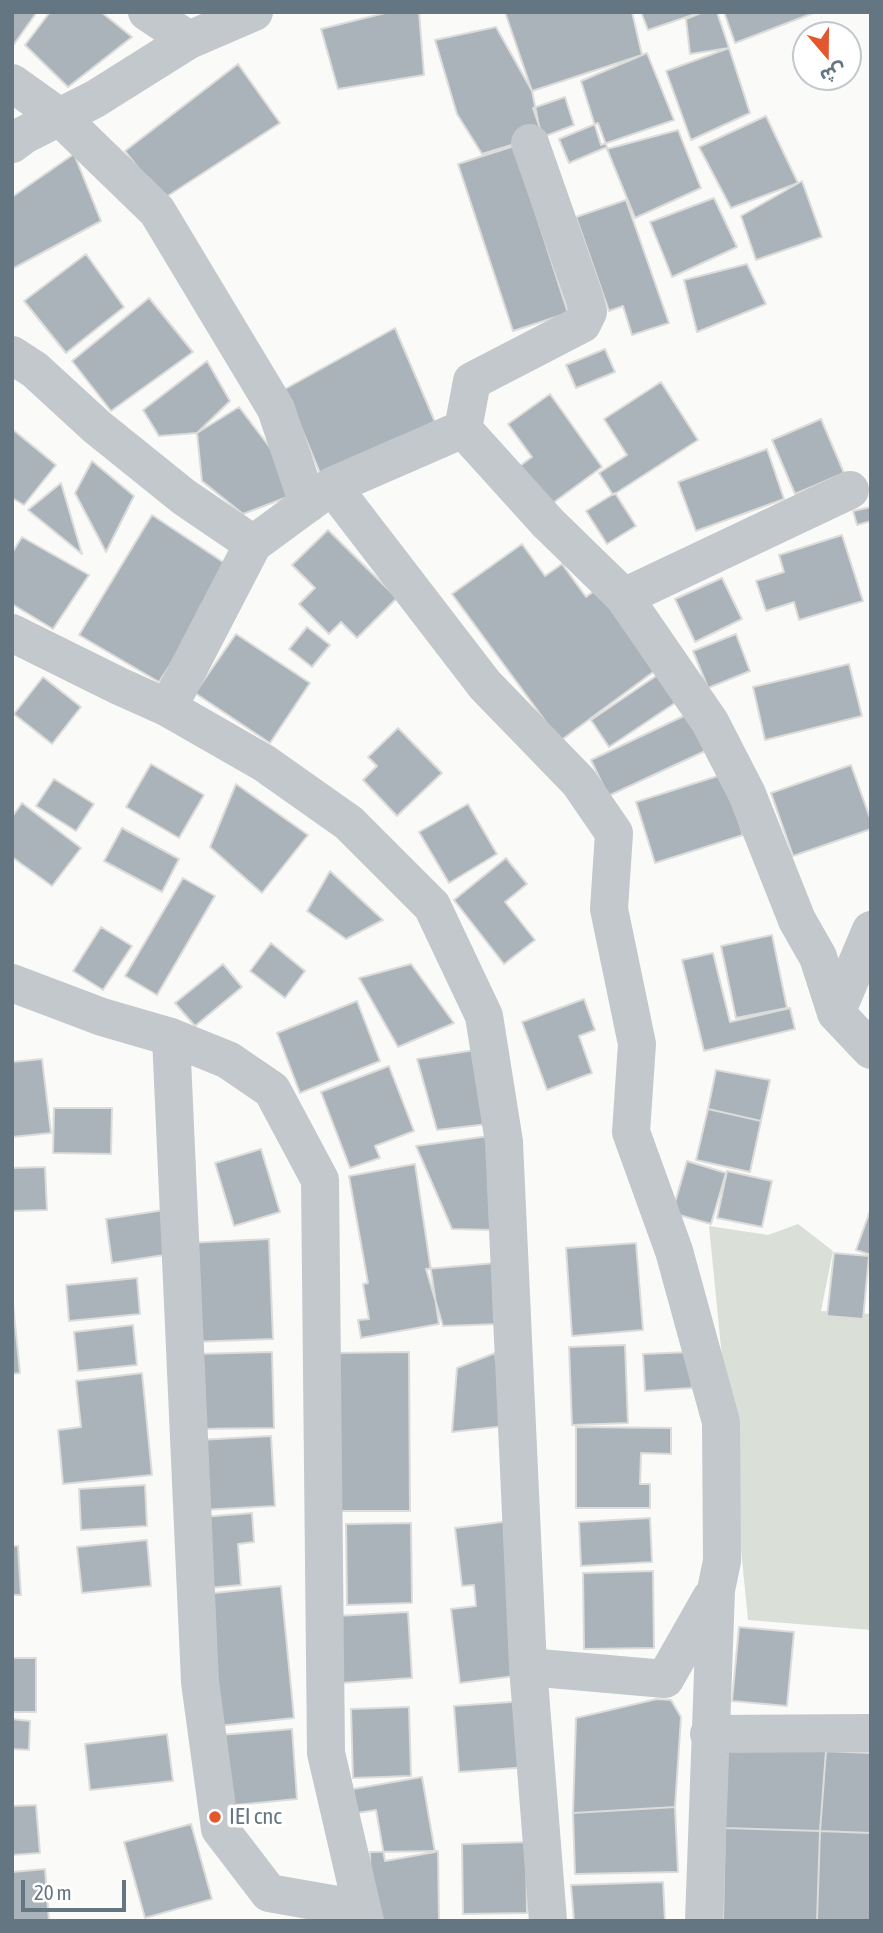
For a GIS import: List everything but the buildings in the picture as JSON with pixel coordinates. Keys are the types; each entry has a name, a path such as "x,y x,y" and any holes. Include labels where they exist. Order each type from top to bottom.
{"street":[{"path":"147,12 189,40"},
{"path":"12,145 24,135 61,118 189,40 254,12"},
{"path":"12,83 61,118 157,211 276,409 320,495 485,685 579,782 614,833 609,909 637,1044 631,1132 674,1251 720,1422 722,1561 716,1590 704,1921"},
{"path":"463,429 472,381 582,324 588,312 530,143"},
{"path":"12,330 24,362 184,497 253,544"},
{"path":"169,708 253,544 320,495 463,429"},
{"path":"463,429 548,523 624,597 710,722 747,794 797,920 818,957 836,1013 871,1049"},
{"path":"624,597 850,490"},
{"path":"12,633 118,687 169,708 264,763 349,823 432,906 484,1016 504,1142 528,1667 548,1921"},
{"path":"836,1013 871,930"},
{"path":"12,983 102,1017 171,1037 228,1060 272,1090 320,1180 326,1753 362,1915 269,1894 220,1829 201,1682 171,1037"},
{"path":"528,1667 665,1679 716,1590"},
{"path":"709,1734 871,1733"}],"shaded area":[{"path":"798,1224 833,1251 821,1311 871,1314 871,1630 748,1620 709,1226 768,1235"}],"place":[{"name":"IEI cnc","path":"215,1817"}]}
